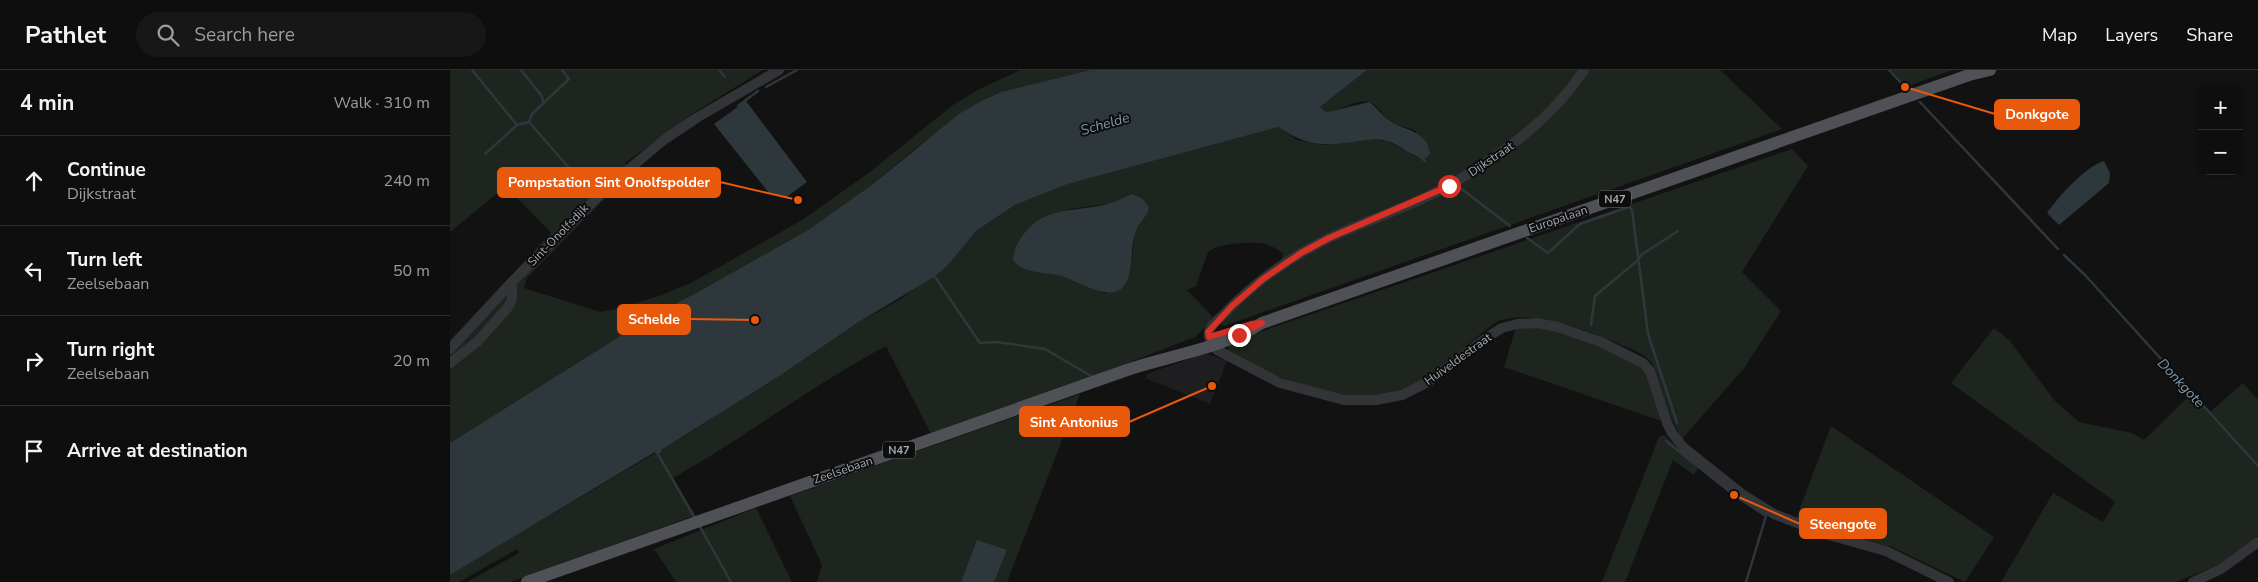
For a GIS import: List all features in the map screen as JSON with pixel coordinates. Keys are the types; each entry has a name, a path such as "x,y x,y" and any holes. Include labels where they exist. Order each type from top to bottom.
{"main road":[{"name":"Europalaan","path":"1262,323 1974,73 1990,70"},
{"name":"Zeelsebaan","path":"527,582 1160,359 1183,346 1211,341 1251,324 1262,323"}],"street":[{"name":"Sint-Onolfsdijk","path":"450,349 592,200 666,139 720,103 779,70"},
{"name":"Dijkstraat","path":"1211,341 1210,328 1263,279 1301,253 1329,238 1441,190 1512,145 1557,106 1584,70"},
{"path":"450,363 478,341 509,306 512,299 512,282"},
{"name":"Huiveldestraat","path":"1211,341 1217,350 1280,383 1344,400 1376,400 1402,395 1428,382 1502,328 1517,324 1537,323 1558,327 1601,342 1643,363 1650,371 1672,433 1692,454 1742,494 1774,514 1829,535 1886,551 1949,582"},
{"path":"2193,582 2221,569 2258,542"}],"shaded area":[{"path":"450,70 763,70 695,112 625,163 629,169 639,169 615,188 527,278 524,288 600,312 659,296 691,283 802,220 866,175 953,105 978,90 1020,70 1090,70 1001,92 983,100 912,151 873,184 808,230 652,316 450,443 450,340 551,233 506,186 450,232"},
{"path":"1367,70 1720,70 1782,129 1224,326 1221,323 1224,314 1281,266 1283,253 1260,243 1243,243 1217,247 1210,250 1207,254 1196,286 1187,290 1212,316 1210,323 1195,337 933,438 886,346 832,377 727,446 673,478 693,516 510,582 467,582 519,553 517,549 459,582 450,582 450,575 689,433 857,323 899,300 948,265 976,231 1015,205 1068,184 1278,127 1297,140 1323,145 1367,139 1387,141 1417,157 1416,131 1390,120 1372,103 1359,102 1326,112 1320,107","holes":["1132,194 1142,198 1149,207 1135,232 1132,257 1106,294 1066,277 1046,272 1071,209 1113,203"]},
{"path":"1889,70 1953,70 1905,87"},
{"path":"1792,149 1808,166 1742,272 1781,311 1745,367 1682,439 1670,414 1655,370 1647,358 1590,332 1548,320 1519,318 1506,319 1495,323 1428,376 1404,389 1377,396 1338,395 1299,385 1262,369 1228,350 1229,346 1236,341 1271,328"},
{"path":"1517,324 1558,327 1643,363 1667,423 1504,367"},
{"path":"1994,328 2009,340 2055,401 2079,422 2132,433 2144,440 2191,394 2209,413 2243,383 2258,400 2258,536 2218,565 2176,582 2001,582 2053,493 2103,522 2115,502 1951,383"},
{"path":"1206,353 1227,361 1210,404 1145,378 1147,374"},
{"path":"1080,394 1007,582 817,582 822,565 790,496"},
{"path":"1831,426 1994,537 1965,582 1892,547 1841,534 1796,519"},
{"path":"1664,435 1699,467 1694,475 1673,460 1625,582 1602,582 1659,437"},
{"path":"756,508 792,582 676,582 654,549"}],"water":[{"name":"Schelde","path":"1090,70 1367,70 1320,107 1326,112 1369,102 1395,124 1420,135 1428,145 1430,153 1426,158 1420,157 1392,143 1381,140 1317,144 1302,140 1278,127 1068,184 1015,205 976,231 948,265 934,277 857,323 779,376 661,450 662,452 657,454 655,452 450,575 450,443 652,316 808,230 873,184 959,114 983,100 1001,92"},
{"path":"746,101 807,182 785,198 769,193 714,124"},
{"path":"2104,161 2110,173 2109,183 2059,225 2047,213 2081,175"},
{"path":"1132,194 1142,198 1149,207 1135,234 1129,275 1124,286 1117,291 1108,293 1098,291 1058,275 1027,270 1013,260 1016,247 1023,235 1042,218 1065,211 1102,205"},
{"path":"977,540 1007,550 994,582 961,582"}],"waterway":[{"path":"472,70 517,125 529,122 583,184"},
{"path":"521,70 541,95 544,103"},
{"path":"529,122 532,114 569,79 562,70"},
{"path":"719,70 725,77"},
{"path":"766,87 797,70"},
{"name":"Donkgote","path":"1889,70 1905,87"},
{"path":"738,106 758,91"},
{"name":"Donkgote","path":"1920,102 2058,249"},
{"path":"485,154 517,125"},
{"path":"1419,155 1425,161"},
{"path":"1459,187 1510,226"},
{"path":"1527,238 1548,253 1580,224 1629,207 1632,210 1648,334 1677,423"},
{"path":"1591,325 1595,296 1638,260 1641,255 1678,231"},
{"name":"Donkgote","path":"2064,255 2085,275 2258,466"},
{"path":"933,274 980,343 997,342 1045,349 1093,377"},
{"path":"1666,441 1734,495 1766,516 1746,582"},
{"path":"656,451 695,518"},
{"path":"699,525 731,582"}],"place":[{"name":"Donkgote","path":"1905,87"},
{"name":"Pompstation Sint Onolfspolder","path":"798,200"},
{"name":"Schelde","path":"755,320"},
{"name":"Sint Antonius","path":"1212,386"},
{"name":"Steengote","path":"1734,495"}],"route":[{"path":"1239,335 1262,323 1251,324 1209,337 1208,332 1214,323 1263,279 1301,253 1329,238 1449,186"}]}
